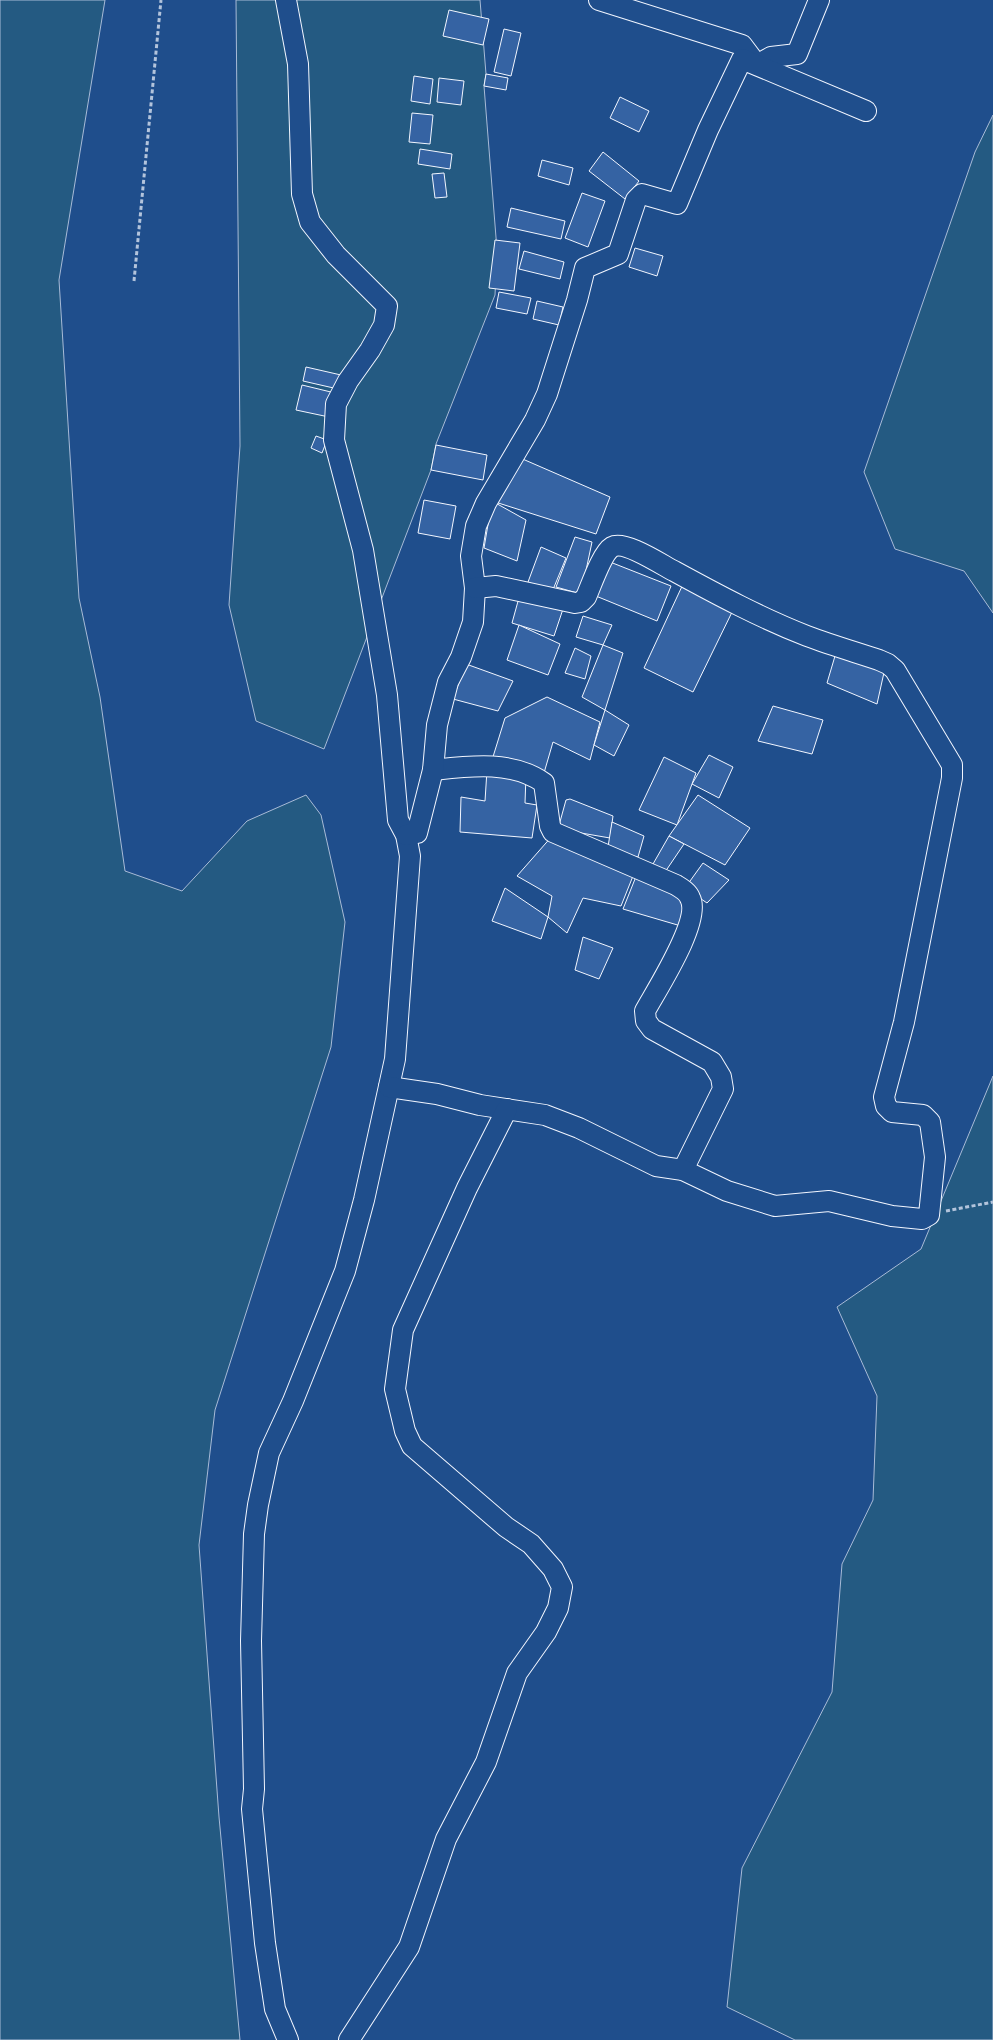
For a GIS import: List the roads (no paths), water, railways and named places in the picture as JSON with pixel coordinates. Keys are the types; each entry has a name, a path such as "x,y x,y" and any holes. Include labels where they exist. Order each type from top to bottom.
{"street":[{"path":"286,0 298,64 302,194 310,222 336,255 387,306 384,325 370,350 348,381 336,404 334,440 363,550 387,695 398,820 406,835 410,856 395,1059 364,1200 345,1271 270,1454 258,1505 254,1534 251,1641 254,1789 252,1809 275,2010 288,2040"},
{"path":"599,0 742,45 757,65"},
{"path":"757,65 771,57 797,54 819,0"},
{"path":"406,835 417,833 433,770 436,725 448,682 462,657 473,622 475,588 470,556 476,526 486,504 535,420 547,394 585,268 618,254 636,200 642,194 677,204 708,130 742,58 866,111"},
{"path":"388,1087 437,1094 480,1105 507,1108 545,1116 579,1128 656,1166 684,1170 727,1191 774,1206 829,1201 892,1216 922,1220 928,1215 935,1157 930,1122 923,1116 892,1112 886,1106 884,1097 904,1022 952,778 952,765 895,670 879,660 809,637 773,621 721,596 639,552 620,546 612,548 606,554 586,598 581,602 575,603 496,586 475,588"},
{"path":"433,770 482,764 532,774 544,783 552,832 676,885 690,898 693,910 683,943 645,1011 646,1021 652,1029 712,1062 721,1077 723,1089 684,1170"},
{"path":"348,2040 408,1947 446,1839 486,1762 517,1673 546,1632 558,1608 562,1587 553,1568 530,1544 506,1527 412,1446 405,1431 395,1389 403,1330 467,1188 507,1108"}]}
